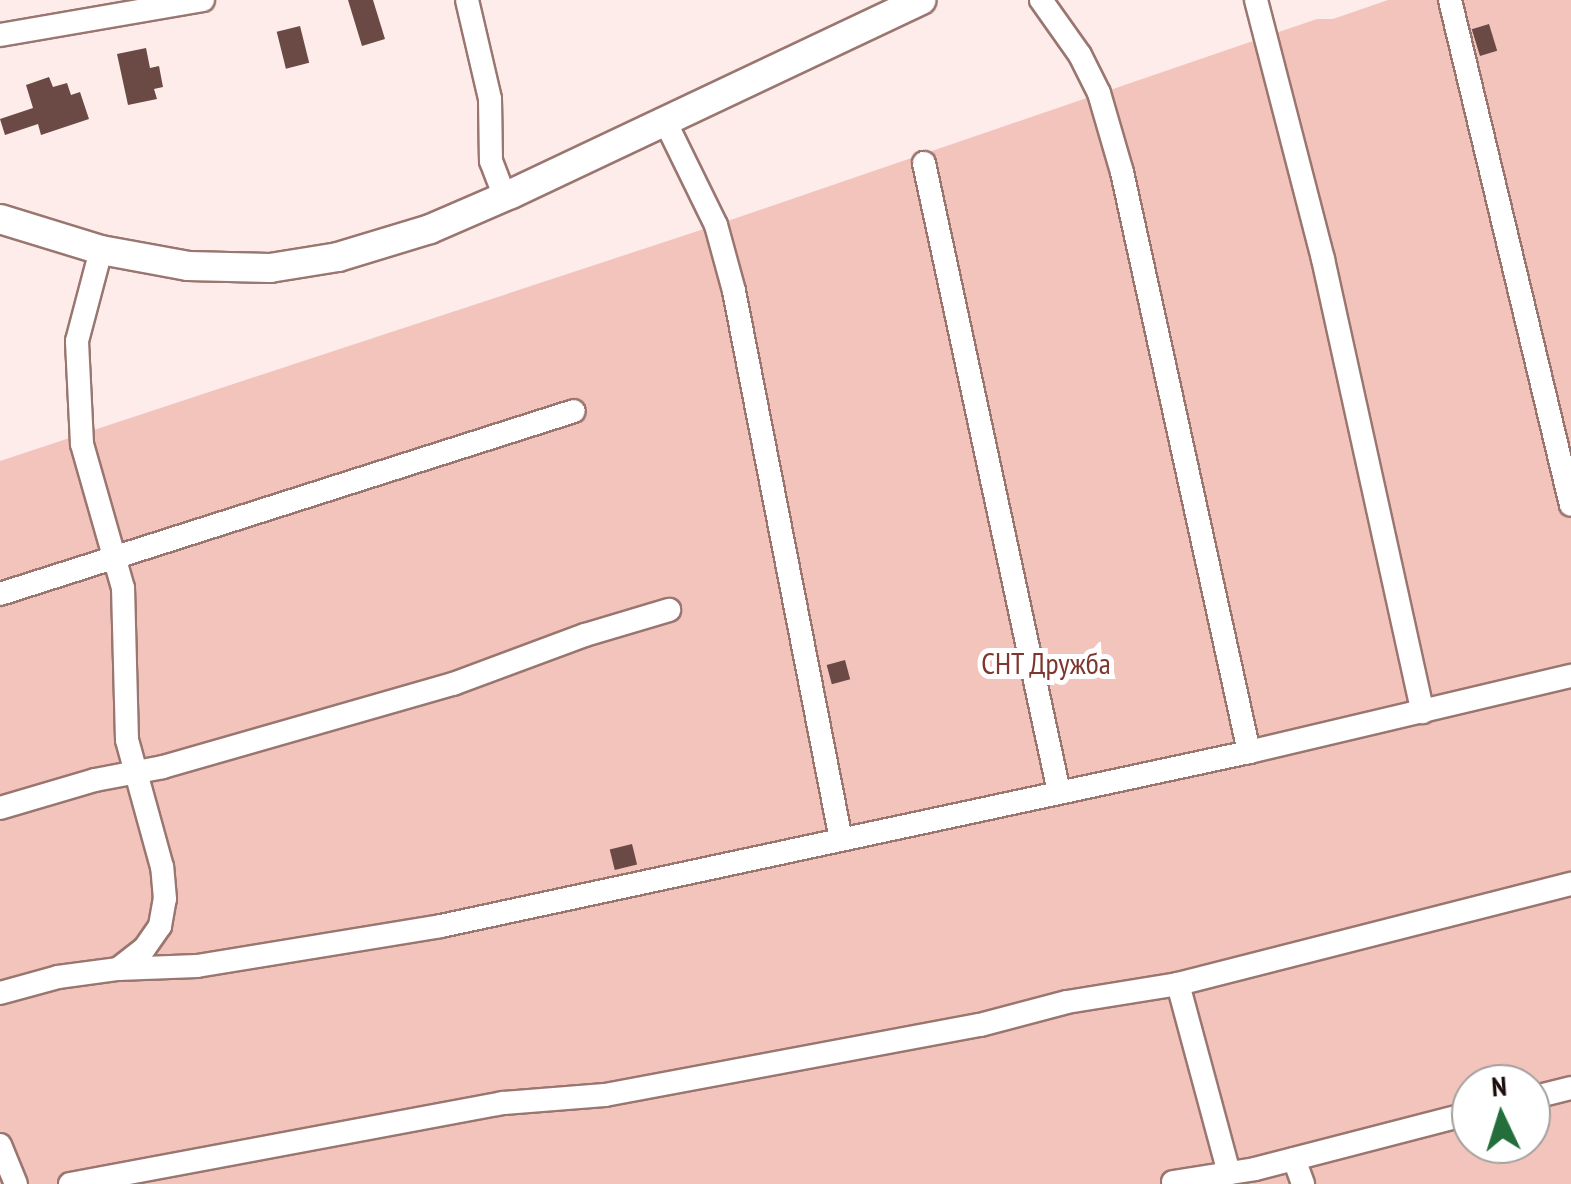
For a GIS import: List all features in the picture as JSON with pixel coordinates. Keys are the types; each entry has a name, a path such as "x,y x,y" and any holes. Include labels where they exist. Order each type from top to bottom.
{"main road":[{"path":"0,219 100,250 188,266 286,266 379,246 505,196 921,0"}],"street":[{"path":"0,35 202,0"},
{"path":"468,0 490,99 491,161 505,196"},
{"path":"1041,0 1080,55 1098,93 1122,172 1249,752"},
{"path":"1256,0 1322,259 1424,712"},
{"path":"1450,0 1571,505"},
{"path":"664,121 716,226 734,291 841,840"},
{"path":"924,163 1060,792"},
{"path":"100,250 77,340 84,457 127,612 124,688 132,772 162,867 166,899 160,926 144,949 118,969"},
{"path":"0,594 574,411"},
{"path":"0,808 453,684 585,635 670,610"},
{"path":"0,993 58,977 118,969 197,966 442,926 1249,752 1571,676"},
{"path":"70,1184 504,1103 604,1095 980,1025 1067,1002 1178,984 1571,884"},
{"path":"1178,984 1230,1174"},
{"path":"1173,1182 1230,1174 1451,1119"},
{"path":"0,1145 16,1184"},
{"path":"1294,1158 1303,1184"}],"green space":[{"name":"СНТ Дружба","path":"1388,0 1571,0 1571,1184 0,1184 0,461 716,225 1317,19 1333,19"}],"building":[{"path":"348,0 373,0 385,39 362,46"},
{"path":"1489,24 1497,51 1480,56 1472,29"},
{"path":"300,26 309,63 286,69 277,32"},
{"path":"146,48 150,68 159,66 163,87 154,89 157,99 128,105 117,54"},
{"path":"49,77 53,87 67,83 71,95 80,92 89,119 41,135 38,124 5,135 0,119 33,108 26,85"},
{"path":"845,660 850,679 832,684 827,665"},
{"path":"632,844 637,864 615,870 610,850"}]}
